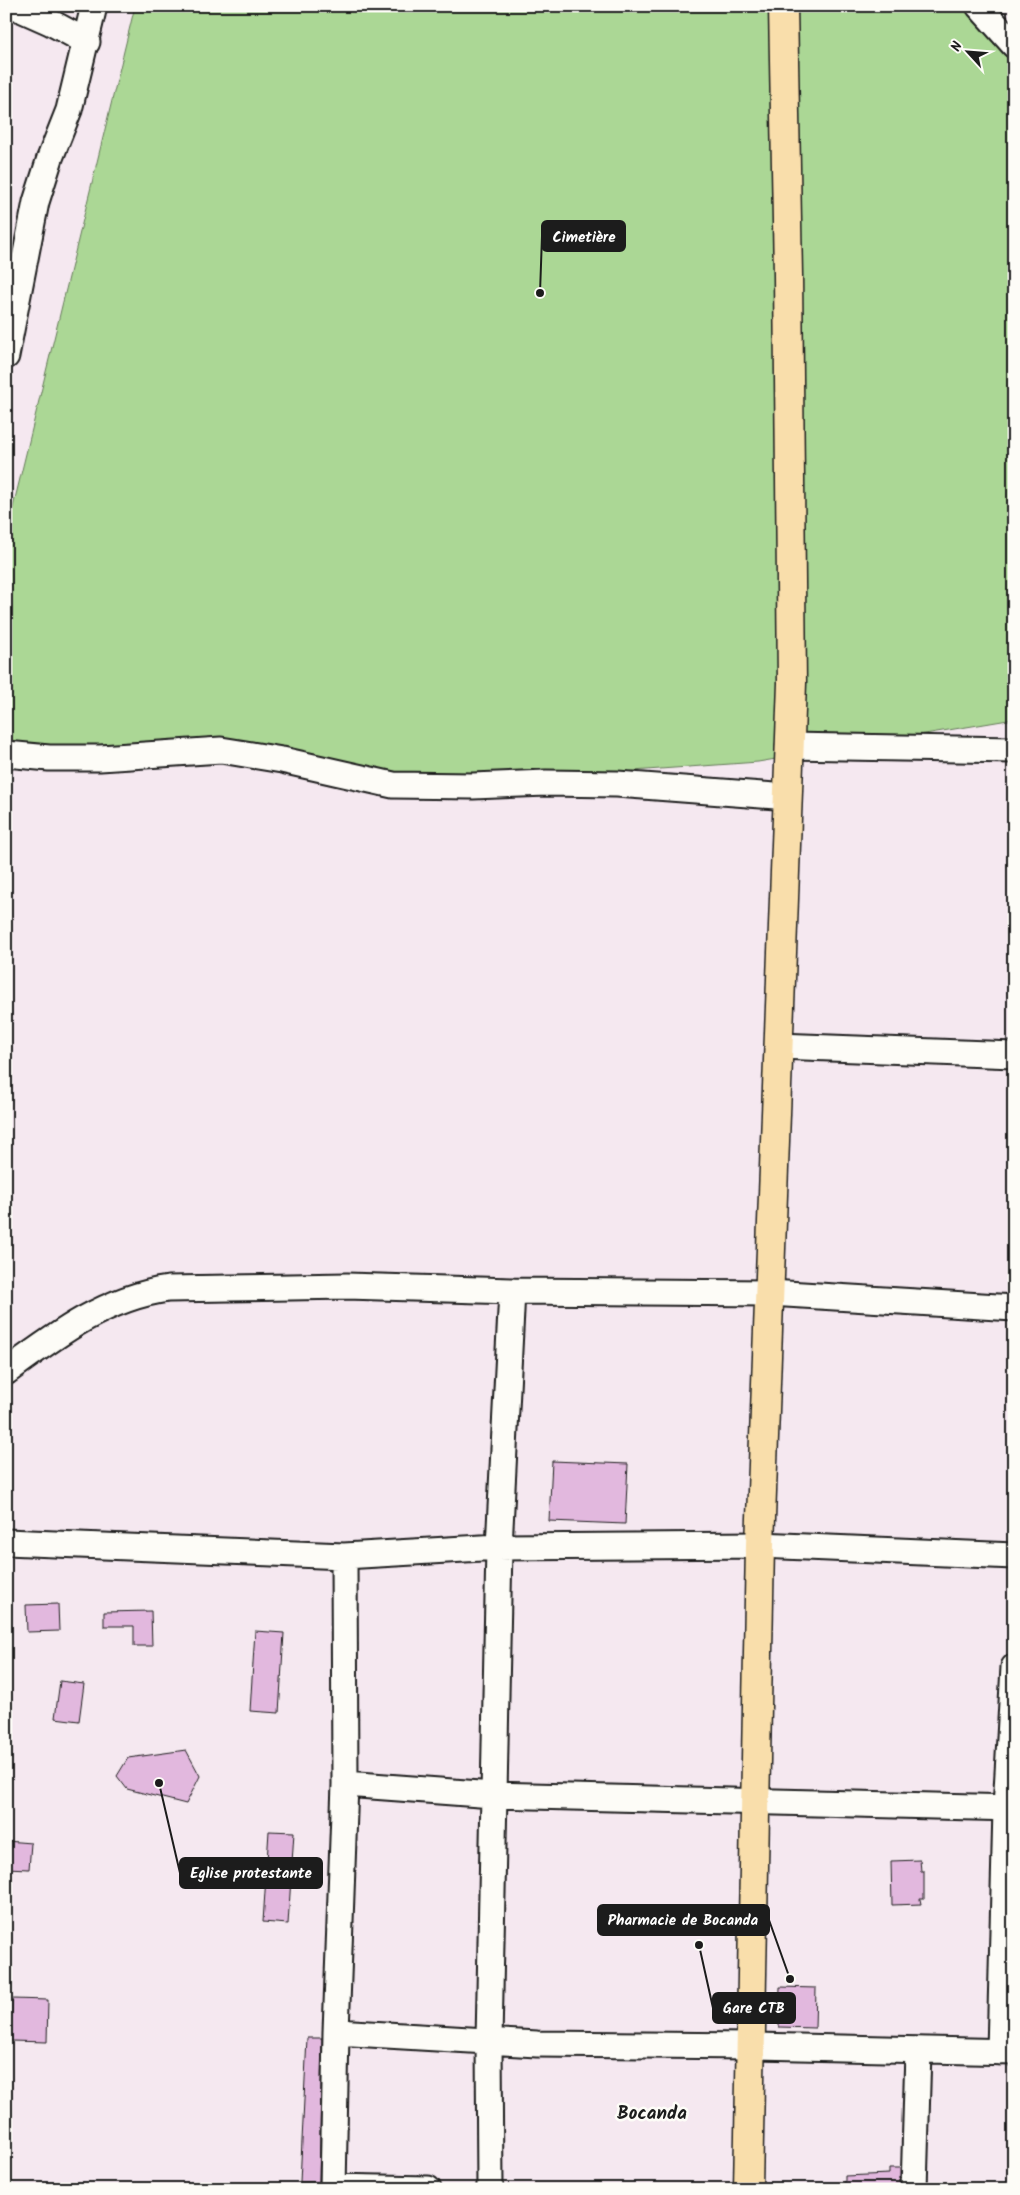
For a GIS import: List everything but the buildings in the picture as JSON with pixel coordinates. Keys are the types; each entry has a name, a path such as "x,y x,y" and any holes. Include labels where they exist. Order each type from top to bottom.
{"main road":[{"path":"748,2189 760,1545 792,653 783,6"}],"street":[{"path":"14,6 50,22 86,42"},
{"path":"6,356 36,202 50,158 69,110 94,6"},
{"path":"979,6 1014,46"},
{"path":"789,746 1014,750"},
{"path":"6,754 49,758 100,758 221,750 282,760 393,785 617,784 788,797"},
{"path":"778,1046 1014,1055"},
{"path":"6,1372 78,1321 116,1302 154,1291 194,1287 347,1286 512,1291 770,1293 1014,1308"},
{"path":"490,2189 489,2041 499,1547 512,1291"},
{"path":"6,1542 344,1556 499,1547 760,1545 1014,1556"},
{"path":"344,1556 345,1784 336,2032 333,2188 428,2189"},
{"path":"336,2032 537,2044 751,2046 1007,2052 1014,1667"},
{"path":"345,1784 493,1794 1010,1808"},
{"path":"914,2189 918,2051"}],"green space":[{"path":"135,6 974,6 1014,50 1014,719 758,762 451,784 235,747 6,758 6,536"}],"place":[{"name":"Cimetière","path":"540,293"},
{"name":"Eglise protestante","path":"159,1783"},
{"name":"Gare CTB","path":"699,1945"},
{"name":"Pharmacie de Bocanda","path":"790,1979"}],"district":[{"name":"Bocanda","path":"652,2114"}]}
